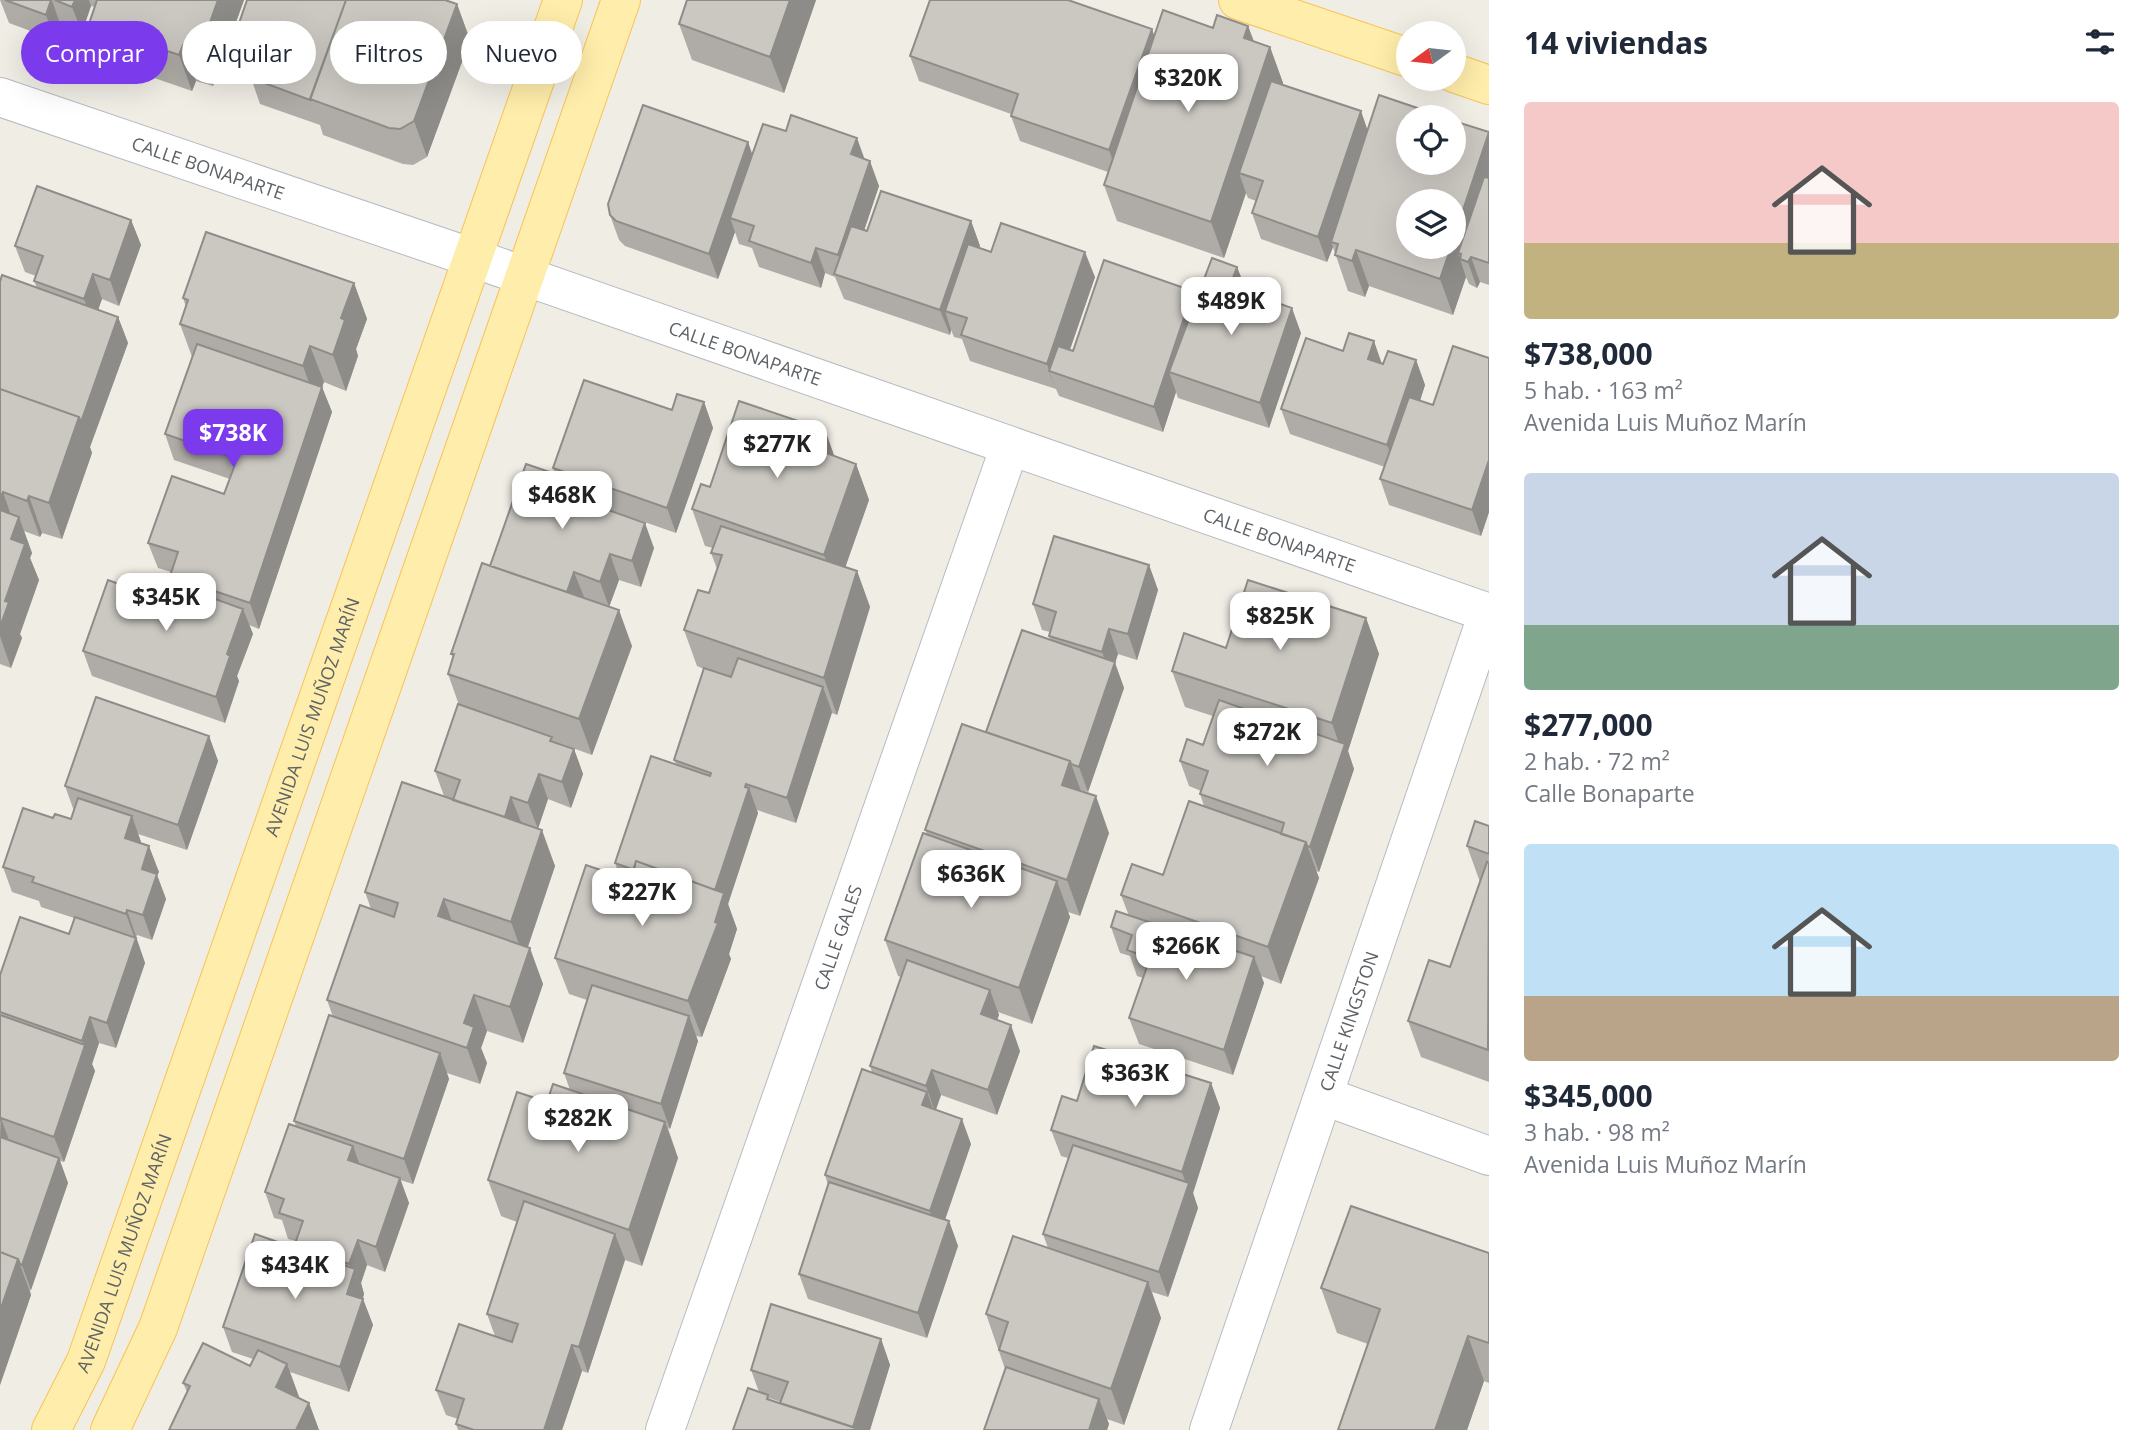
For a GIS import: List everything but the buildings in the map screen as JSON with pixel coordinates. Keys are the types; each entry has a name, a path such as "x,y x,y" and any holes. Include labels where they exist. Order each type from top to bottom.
{"main road":[{"name":"AVENIDA LUIS MUÑOZ MARÍN","path":"51,1430 86,1361 562,0"},
{"path":"110,1430 158,1328 172,1289 621,0"},
{"path":"1238,0 1396,54"},
{"path":"1466,77 1489,85"}],"street":[{"name":"CALLE BONAPARTE","path":"0,97 470,257 1489,613"},
{"name":"CALLE GALES","path":"665,1430 1010,446"},
{"name":"CALLE KINGSTON","path":"1209,1430 1489,613"},
{"path":"1324,1096 1489,1156"}]}
